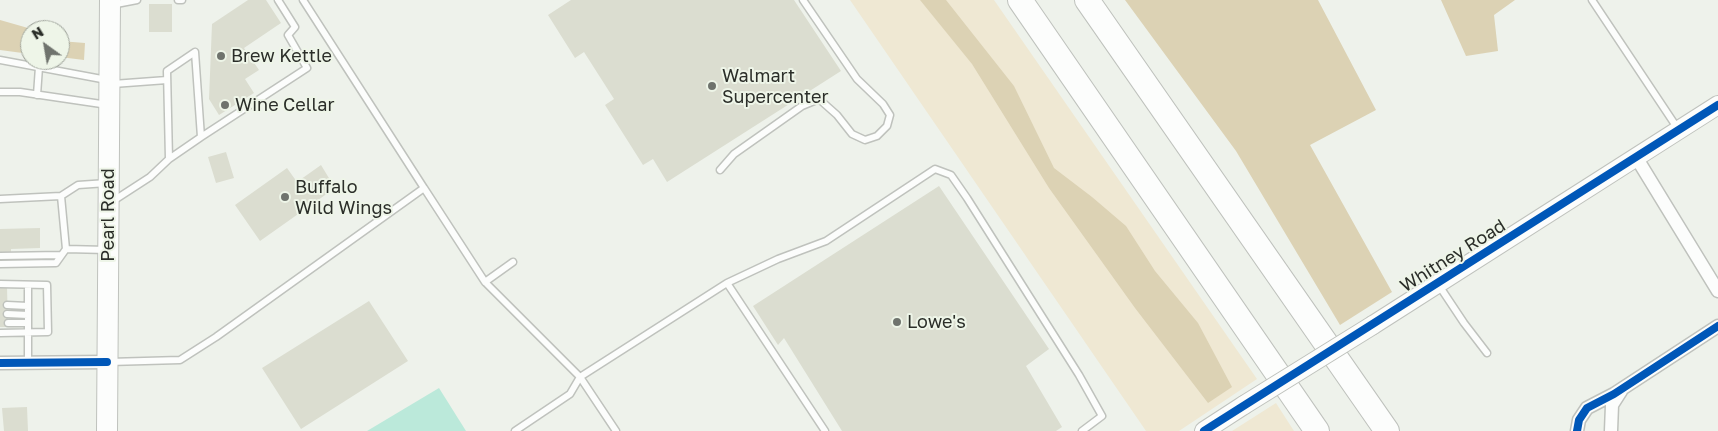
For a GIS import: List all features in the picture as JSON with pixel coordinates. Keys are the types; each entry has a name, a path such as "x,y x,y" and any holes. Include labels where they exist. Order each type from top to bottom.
{"highway":[{"path":"1020,0 1317,431"},
{"path":"1086,0 1387,431"}],"main road":[{"name":"Pearl Road","path":"107,431 110,2"}],"street":[{"name":"Whitney Road","path":"1204,431 1718,105"},
{"path":"1636,157 1718,291"},
{"path":"1577,431 1579,420 1587,408 1622,388 1718,326"},
{"path":"0,363 108,362"},
{"path":"1611,431 1612,405 1622,388"}],"lane":[{"path":"110,2 137,0"},
{"path":"108,204 150,177 169,159 201,137 306,68 288,35 295,27 278,0"},
{"path":"303,0 486,282 580,377 616,431"},
{"path":"720,170 734,154 802,106 819,99 838,115 852,134 865,140 877,136 887,126 890,115 883,104 858,79 803,0"},
{"path":"1592,0 1679,130"},
{"path":"169,159 166,71 195,52 201,137"},
{"path":"0,60 20,64"},
{"path":"37,95 38,70"},
{"path":"52,70 109,82 167,80"},
{"path":"0,92 109,105"},
{"path":"515,431 570,394 580,377 727,283 778,259 826,241 936,169 951,175 967,198 1079,375 1102,416 1082,431"},
{"path":"0,199 61,196 78,185 108,183"},
{"path":"108,362 180,360 216,337 424,188"},
{"path":"0,264 56,263 63,252 61,196"},
{"path":"0,256 108,250"},
{"path":"486,282 513,262"},
{"path":"727,283 824,431"},
{"path":"1437,283 1487,353"},
{"path":"0,284 47,285 48,332 0,333"},
{"path":"28,285 28,362"},
{"path":"7,305 28,306"},
{"path":"7,314 28,315"},
{"path":"8,323 28,323"}],"shaded area":[{"path":"850,0 994,0 1257,379 1179,431 1146,431"},
{"path":"920,0 946,0 1014,86 1054,168 1126,226 1155,271 1198,323 1232,387 1208,403 1135,308 1049,188 972,64"},
{"path":"1125,0 1318,0 1376,110 1310,145 1392,292 1340,325 1236,151"},
{"path":"1441,0 1515,0 1494,15 1498,51 1466,56"},
{"path":"0,20 20,26 20,53 0,50"},
{"path":"70,42 85,43 84,60 70,58"},
{"path":"439,388 466,431 367,431"},
{"path":"1276,403 1294,431 1232,431"}],"building":[{"path":"248,0 266,0 281,23 244,48 259,70 245,79 254,93 219,115 209,99 212,24"},
{"name":"Walmart Supercenter","path":"571,0 794,0 841,71 667,182 653,159 643,165 605,105 614,99 584,52 575,58 548,15"},
{"path":"149,4 172,4 172,32 149,32"},
{"path":"226,152 234,178 216,183 208,157"},
{"name":"Buffalo Wild Wings","path":"321,165 335,188 260,241 235,205 287,168 297,182"},
{"name":"Lowe's","path":"939,186 1049,349 1026,366 1062,427 1056,431 842,431 784,338 778,345 753,306"},
{"path":"40,228 40,248 11,249 11,252 0,253 0,229"},
{"path":"7,287 8,327 0,327 0,288"},
{"path":"369,301 408,361 301,429 262,368"},
{"path":"27,407 28,431 4,431 2,408"}],"cycle path":[{"path":"1204,431 1718,105"},
{"path":"1577,431 1579,420 1587,408 1614,394 1718,326"},
{"path":"0,363 107,362"}],"place":[{"name":"Brew Kettle","path":"221,56"},
{"name":"Walmart Supercenter","path":"712,86"},
{"name":"Wine Cellar","path":"225,105"},
{"name":"Buffalo Wild Wings","path":"285,197"},
{"name":"Lowe's","path":"897,322"}]}
